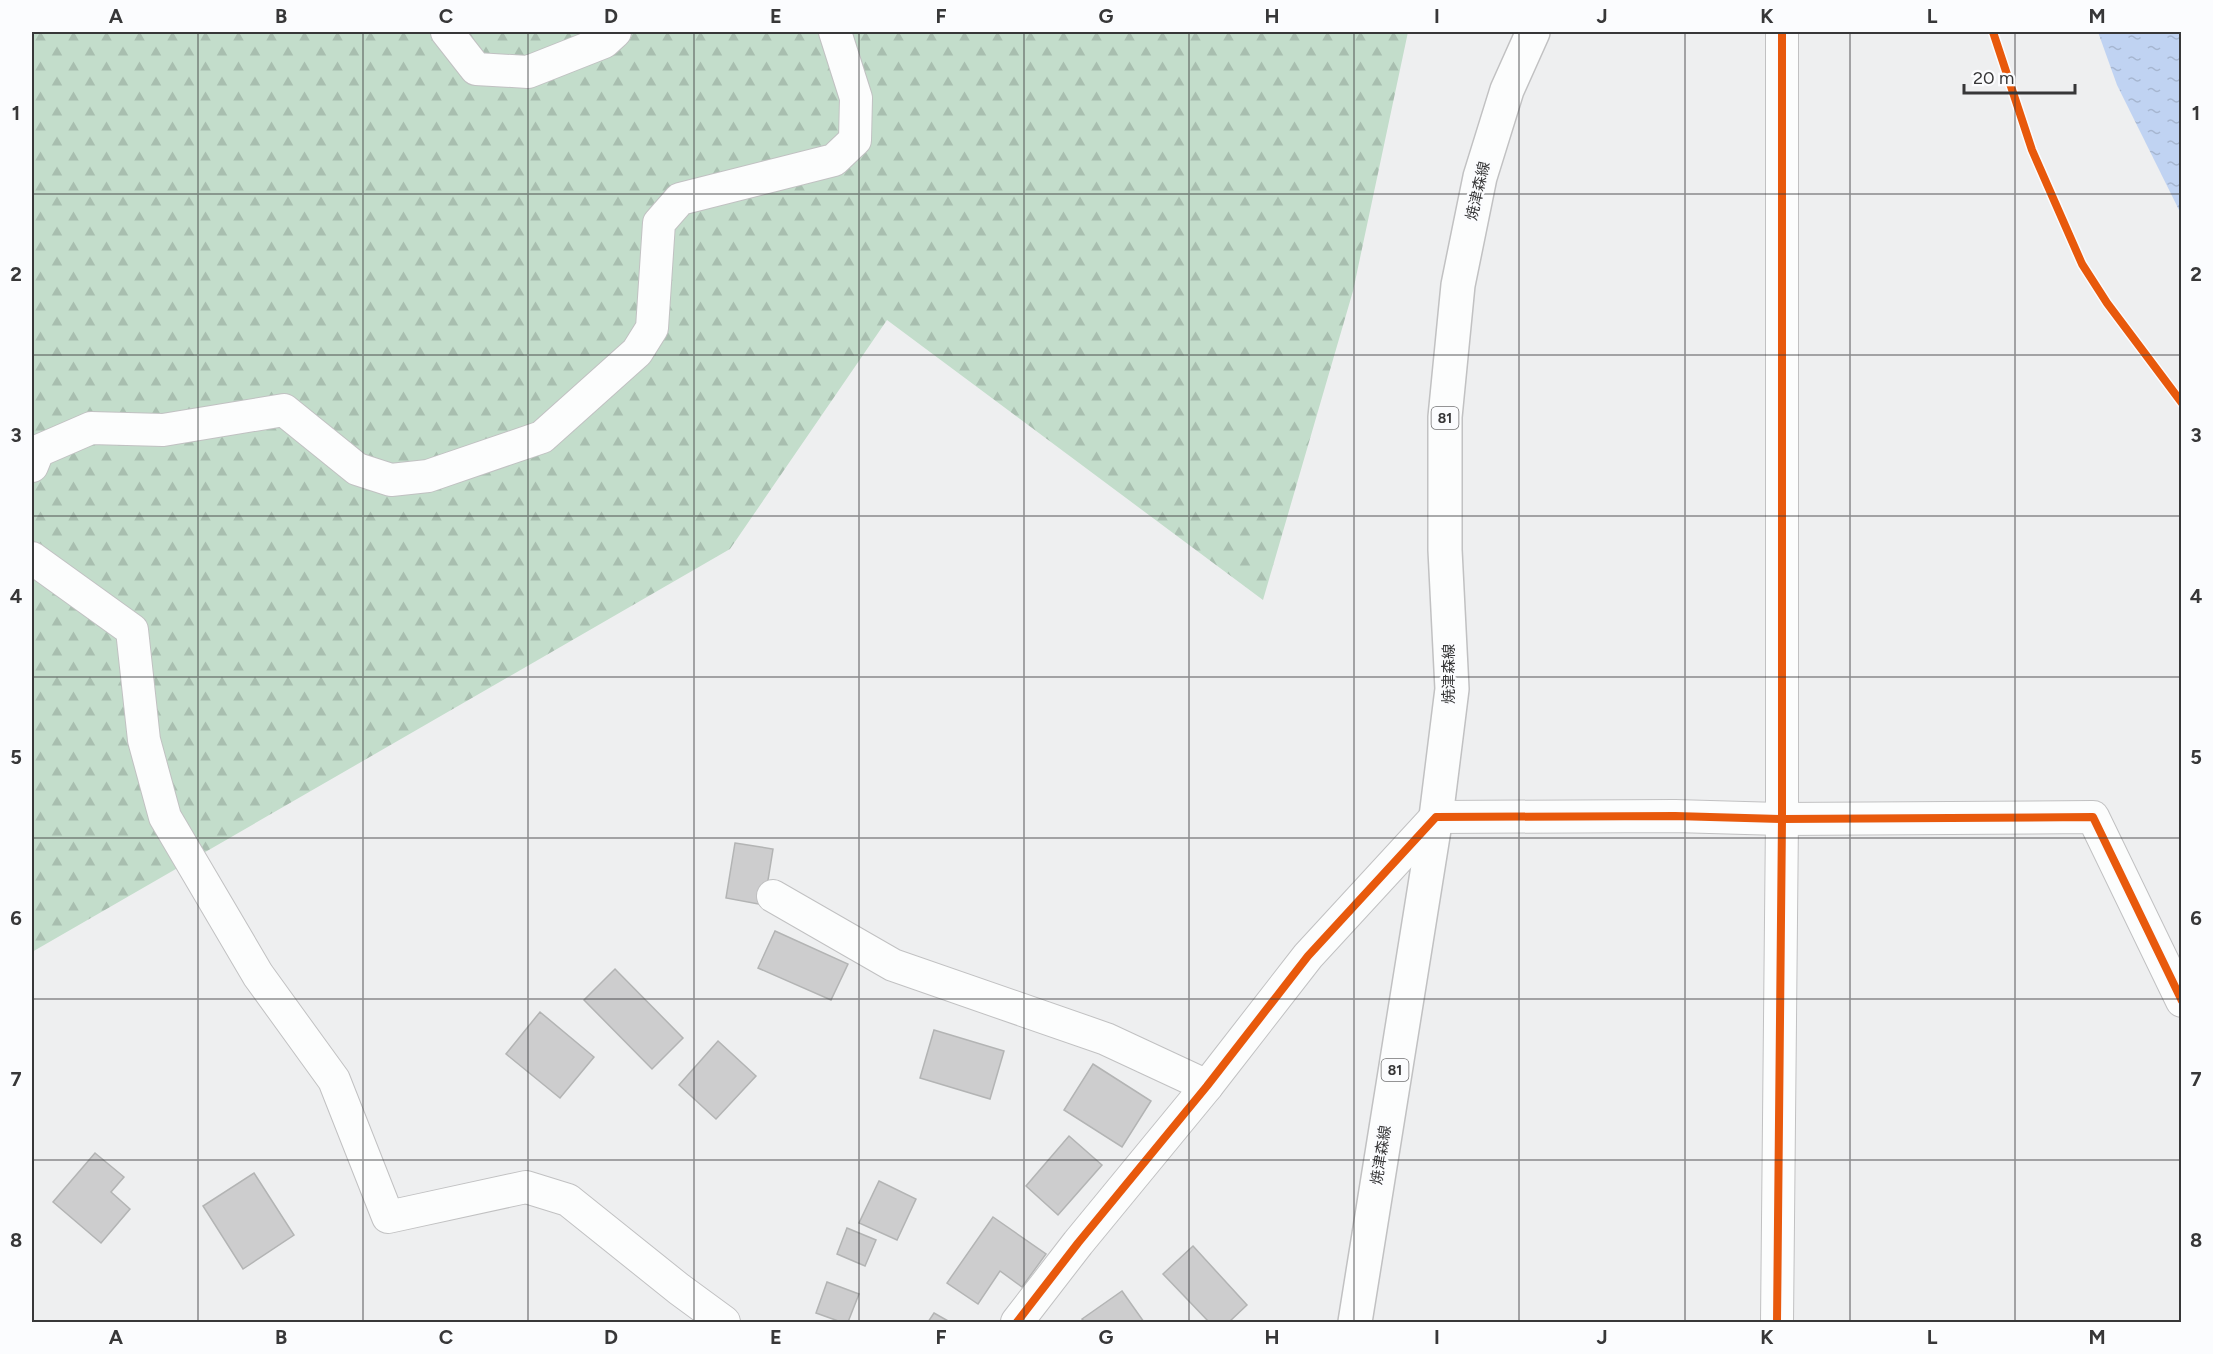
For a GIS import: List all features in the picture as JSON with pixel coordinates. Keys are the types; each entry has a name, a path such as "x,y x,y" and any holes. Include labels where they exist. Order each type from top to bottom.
{"main road":[{"name":"焼津森線","path":"1355,1323 1436,817 1452,689 1445,550 1445,417 1458,285 1480,177 1507,90 1533,32"}],"street":[{"path":"447,32 476,69 528,72 604,42 615,32"},
{"path":"32,466 38,451 91,428 163,430 284,410 357,469 392,480 428,476 542,437 637,352 652,328 659,223 680,199 834,160 855,140 856,98 836,32"},
{"path":"1777,1323 1782,819 1782,32"},
{"path":"32,558 132,630 144,740 165,817 258,975 334,1080 388,1217 526,1187 568,1200 724,1323"},
{"path":"1017,1323 1078,1243 1207,1086 1308,956 1436,817 1674,816 1782,819 2094,817 2181,1001"},
{"path":"773,896 893,964 1106,1039 1207,1086"}],"green space":[{"path":"32,32 1408,32 1353,291 1263,600 887,320 730,549 32,952"}],"water":[{"path":"2098,32 2181,32 2181,214 2117,85"}],"building":[{"path":"735,843 773,849 764,905 726,898"},
{"path":"775,931 848,964 831,1000 758,968"},
{"path":"615,969 683,1038 652,1069 584,1000"},
{"path":"540,1012 594,1057 560,1098 506,1054"},
{"path":"934,1030 1004,1051 990,1099 920,1078"},
{"path":"718,1041 756,1076 716,1119 679,1085"},
{"path":"1093,1064 1151,1101 1122,1147 1064,1110"},
{"path":"1069,1136 1102,1165 1058,1215 1026,1186"},
{"path":"95,1153 124,1177 111,1192 130,1209 101,1243 53,1202"},
{"path":"254,1173 294,1235 243,1269 203,1206"},
{"path":"879,1181 916,1199 897,1240 859,1223"},
{"path":"993,1217 1046,1254 1022,1287 1000,1271 978,1304 947,1283"},
{"path":"847,1228 876,1240 865,1266 837,1254"},
{"path":"1193,1246 1247,1305 1229,1322 1209,1322 1163,1274"},
{"path":"827,1282 859,1294 848,1322 841,1322 816,1313"},
{"path":"1122,1291 1144,1322 1085,1322 1082,1319"},
{"path":"934,1313 950,1322 928,1322"}],"cycle path":[{"path":"1777,1322 1782,819 1782,32"},
{"path":"1993,32 2032,150 2082,264 2107,303 2182,403"},
{"path":"1017,1322 1078,1243 1207,1086 1308,956 1436,817 1675,816 1782,819 2093,817 2182,1001"}]}
